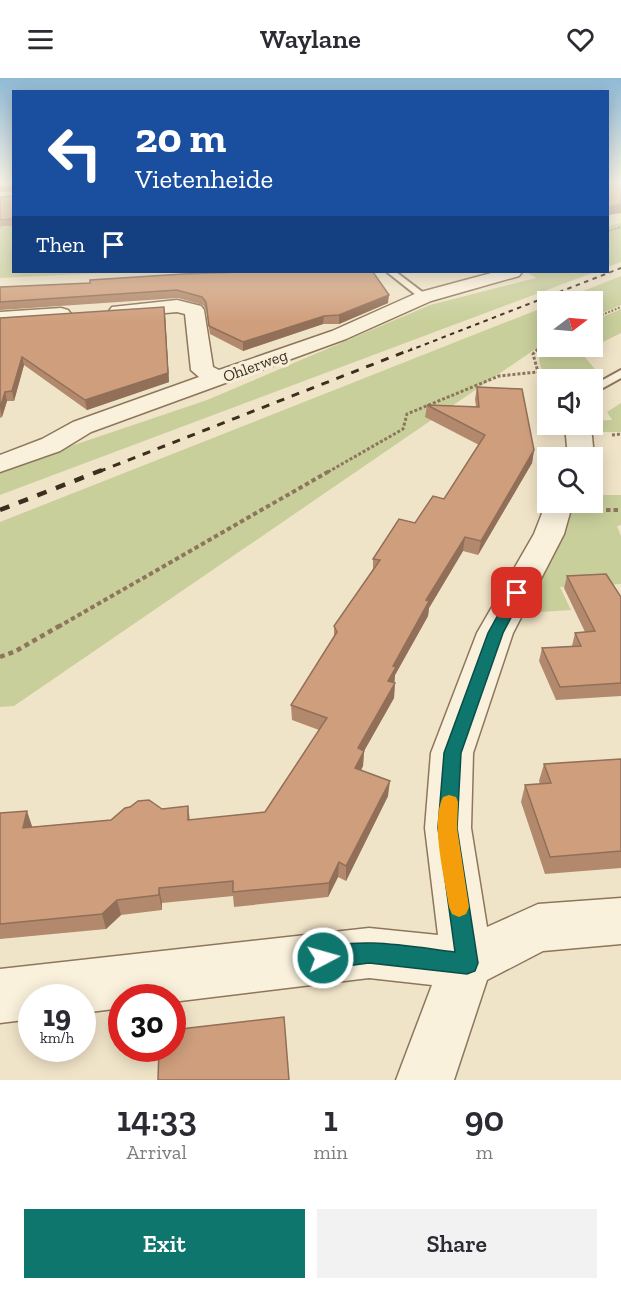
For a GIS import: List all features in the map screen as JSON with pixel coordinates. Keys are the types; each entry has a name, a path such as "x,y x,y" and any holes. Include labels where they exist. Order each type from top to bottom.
{"street":[{"name":"Ohlerweg","path":"0,464 51,445 82,427 339,335 424,297 509,273"},
{"path":"100,312 177,306 194,310 202,370 219,379"},
{"path":"0,318 77,313"},
{"path":"425,1080 467,963 448,828 452,753 495,633 549,534 556,513"},
{"path":"0,996 369,953 467,963 538,928 621,921"}],"lane":[{"path":"392,273 424,297"},
{"path":"603,384 621,373"}],"path":[{"path":"603,314 621,307"},
{"path":"537,350 533,354 537,369"},
{"path":"0,657 15,651 403,429 407,414 491,379 537,372"}],"green space":[{"path":"0,229 12,229 12,273 102,273 0,278"},
{"path":"609,229 621,229 621,262 609,267"},
{"path":"528,273 592,273 544,291 537,291 537,294 0,495 0,470 207,400 430,305 536,278"},
{"path":"621,276 621,305 603,313 603,291 583,291"},
{"path":"621,309 621,333 603,342 603,317"},
{"path":"537,310 537,348 14,706 0,707 0,522"},
{"path":"540,357 585,357 595,369 542,369"},
{"path":"621,403 621,432 603,432 603,420 612,420 607,412"},
{"path":"603,495 621,495 621,525 617,526 621,536 621,584 560,587 571,610 523,613 570,513 603,513"}],"building":[{"path":"374,273 389,295 339,315 324,316 243,342 209,326 206,302 202,297 177,290 0,302 0,287 90,283 90,280 183,274"},
{"path":"164,307 168,373 85,400 22,357 12,391 5,392 0,408 0,318"},
{"path":"477,387 522,389 534,450 481,541 465,537 426,600 429,601 393,666 396,667 388,681 395,683 358,748 364,751 355,768 390,781 346,866 339,862 329,883 233,892 233,881 159,888 159,895 117,900 102,914 0,924 0,813 27,811 23,828 111,820 138,801 149,800 162,809 188,806 188,820 265,812 327,718 291,705 337,632 334,626 380,560 373,559 399,519 415,523 433,496 444,499 485,435 427,405 479,407"},
{"path":"606,574 621,597 621,683 560,687 542,648 581,646 575,633 595,631 567,576"},
{"path":"621,759 621,851 550,857 525,785 551,783 544,764"},
{"path":"284,1017 289,1080 158,1080 159,1062 186,1062 186,1028"}],"railway":[{"path":"609,273 621,268"},
{"path":"408,351 608,273"},
{"path":"98,472 412,349"},
{"path":"0,510 102,470"}],"slow traffic":[{"path":"449,802 448,828 459,907"}],"route":[{"path":"323,958 369,953 467,963 448,828 452,753 495,633 517,593"}]}
